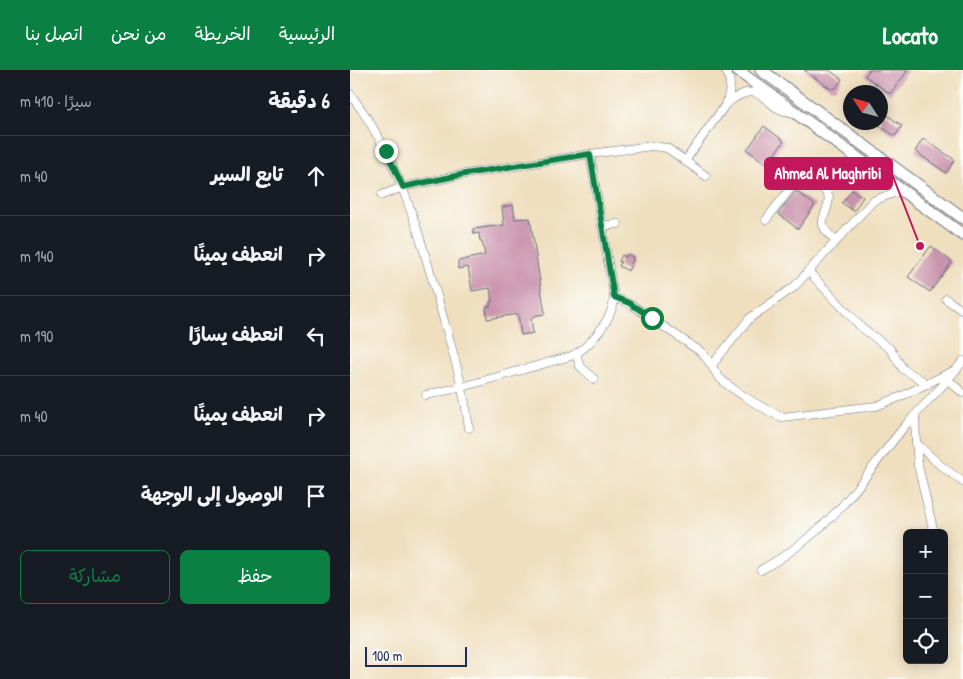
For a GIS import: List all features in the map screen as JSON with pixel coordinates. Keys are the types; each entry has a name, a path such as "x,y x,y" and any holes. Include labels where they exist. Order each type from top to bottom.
{"highway":[{"path":"736,70 963,235"},
{"path":"761,70 963,218"}],"street":[{"path":"725,70 730,80 726,104"},
{"path":"686,161 726,104 740,94 747,92 759,94 784,111 794,112"},
{"path":"350,94 382,142 403,187 434,284 462,387 469,428"},
{"path":"382,194 403,187 465,174 652,146 666,148 706,176"},
{"path":"426,396 576,354 591,341 604,324 613,307 614,297 590,154"},
{"path":"766,220 799,177 807,175 829,196 822,224 835,241"},
{"path":"712,365 750,318 786,293 873,201 901,190"},
{"path":"602,226 618,224"},
{"path":"808,271 861,327 890,349 903,369 928,384"},
{"path":"614,297 632,305 701,352 708,358 719,377 729,386 782,417 876,406 900,397 957,369"},
{"path":"946,299 963,311"},
{"path":"576,354 580,366 594,378"},
{"path":"761,570 790,552 830,518 915,415 963,361"},
{"path":"948,380 963,392"},
{"path":"915,415 920,477 933,529"},
{"path":"916,444 963,482"}],"building":[{"path":"804,70 829,70 842,79 836,88 831,89"},
{"path":"869,70 908,70 890,94 888,93 888,85 878,85 865,76"},
{"path":"888,116 902,126 895,136 886,130 888,130"},
{"path":"764,126 784,141 767,164 747,150"},
{"path":"923,139 955,160 946,173 915,151"},
{"path":"852,190 863,197 854,211 842,203"},
{"path":"796,191 815,205 798,229 778,214"},
{"path":"513,205 515,219 530,218 545,314 533,316 534,318 531,319 533,333 521,335 518,314 487,319 486,307 490,306 490,302 492,302 490,288 472,291 468,267 458,269 458,261 485,255 479,233 474,234 473,229 504,225 502,207"},
{"path":"931,246 952,262 930,292 908,277"},
{"path":"627,254 633,257 628,271 619,266 622,255 626,257"}],"place":[{"name":"Ahmed Al Maghribi","path":"920,246"}],"route":[{"path":"386,151 403,187 465,174 590,154 614,297 629,303 652,318"}]}
